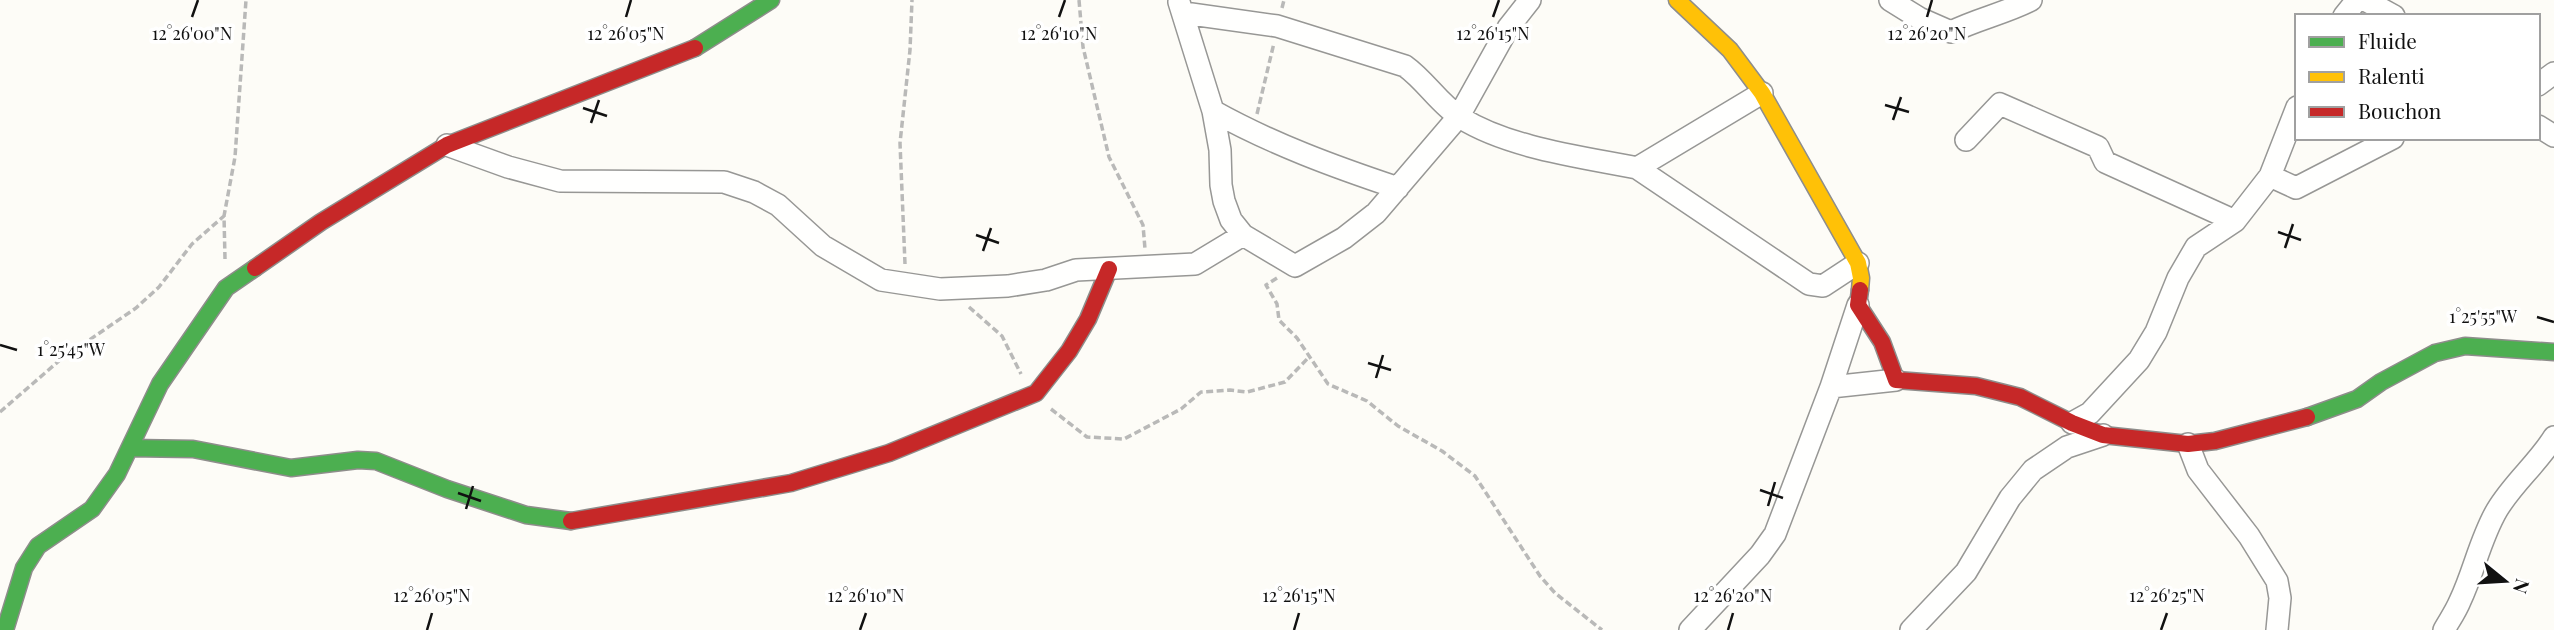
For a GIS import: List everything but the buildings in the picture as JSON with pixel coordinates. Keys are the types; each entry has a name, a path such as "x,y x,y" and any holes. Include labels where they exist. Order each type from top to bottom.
{"street":[{"path":"5,630 24,568 38,546 92,509 117,474 160,384 226,288 321,222 447,145 694,49 771,0"},
{"path":"1530,0 1508,28 1459,116 1376,213 1344,238 1295,266 1243,234 1231,220 1224,201 1220,150 1213,111 1181,6 1278,26 1405,66 1419,76 1459,116 1482,129 1548,151 1637,168 1809,284 1823,286 1858,263"},
{"path":"1677,0 1730,50 1762,93 1858,263 1861,278 1858,305 1775,534 1760,555 1690,630"},
{"path":"1890,0 1919,18 1951,32 2031,0"},
{"path":"2346,14 2357,0"},
{"path":"2365,0 2390,14"},
{"path":"1637,168 1762,93"},
{"path":"1966,140 2000,104 2080,137 2098,147 2105,162 2235,221"},
{"path":"1213,111 1253,133 1398,188"},
{"path":"2072,423 2090,412 2139,360 2157,332 2178,278 2196,247 2235,221 2270,176 2295,112"},
{"path":"2270,176 2296,188 2389,140"},
{"path":"447,145 508,167 560,181 724,182 754,192 778,205 823,246 881,280 940,289 1008,286 1076,270 1195,264 1243,234"},
{"path":"130,448 193,449 291,468 358,460 376,461 447,489 526,515 574,521 791,483 889,453 1036,393 1069,351 1088,319 1109,269"},
{"path":"1858,305 1882,342 1896,380"},
{"path":"1830,387 1896,380 1976,386 2020,397 2103,435 2188,444 2215,441 2255,429 2294,422 2357,399 2381,382 2435,353 2465,346 2554,352"},
{"path":"1911,630 1966,572 2010,498 2033,470 2067,447 2103,435"},
{"path":"2444,630 2460,601 2483,537 2498,508 2522,477 2548,459 2554,437"},
{"path":"2188,444 2198,470 2249,536 2277,581 2280,598 2277,630"}],"path":[{"path":"226,288 224,216 235,157 246,0"},
{"path":"907,284 900,142 910,50 912,0"},
{"path":"1079,0 1083,47 1097,110 1109,157 1143,225 1146,267"},
{"path":"1253,133 1284,0"},
{"path":"0,412 60,360 136,308 159,287 192,244 224,216"},
{"path":"1266,285 1277,304 1279,320 1297,338 1328,384 1367,401 1398,426 1442,451 1475,476 1555,593 1602,630"},
{"path":"940,289 973,310 1002,336 1024,379 1054,412 1087,437 1124,439 1181,409 1201,392 1247,392 1285,382 1309,357"}],"traffic: fast":[{"path":"695,48 771,0"},
{"path":"5,630 24,568 38,546 92,509 117,474 160,384 226,288 255,268"},
{"path":"2307,417 2357,399 2381,382 2435,353 2465,346 2554,352"},
{"path":"130,448 193,449 291,468 358,460 376,461 447,489 526,515 571,521"}],"traffic: slow":[{"path":"1677,0 1730,50 1762,93 1858,263 1860,290"}],"traffic: jam":[{"path":"255,268 321,222 447,145 695,48"},
{"path":"571,521 791,483 889,453 1036,393 1069,351 1088,319 1109,269"},
{"path":"1860,290 1858,305 1882,342 1896,380 1976,386 2020,397 2103,435 2188,444 2215,441 2307,417"}]}
